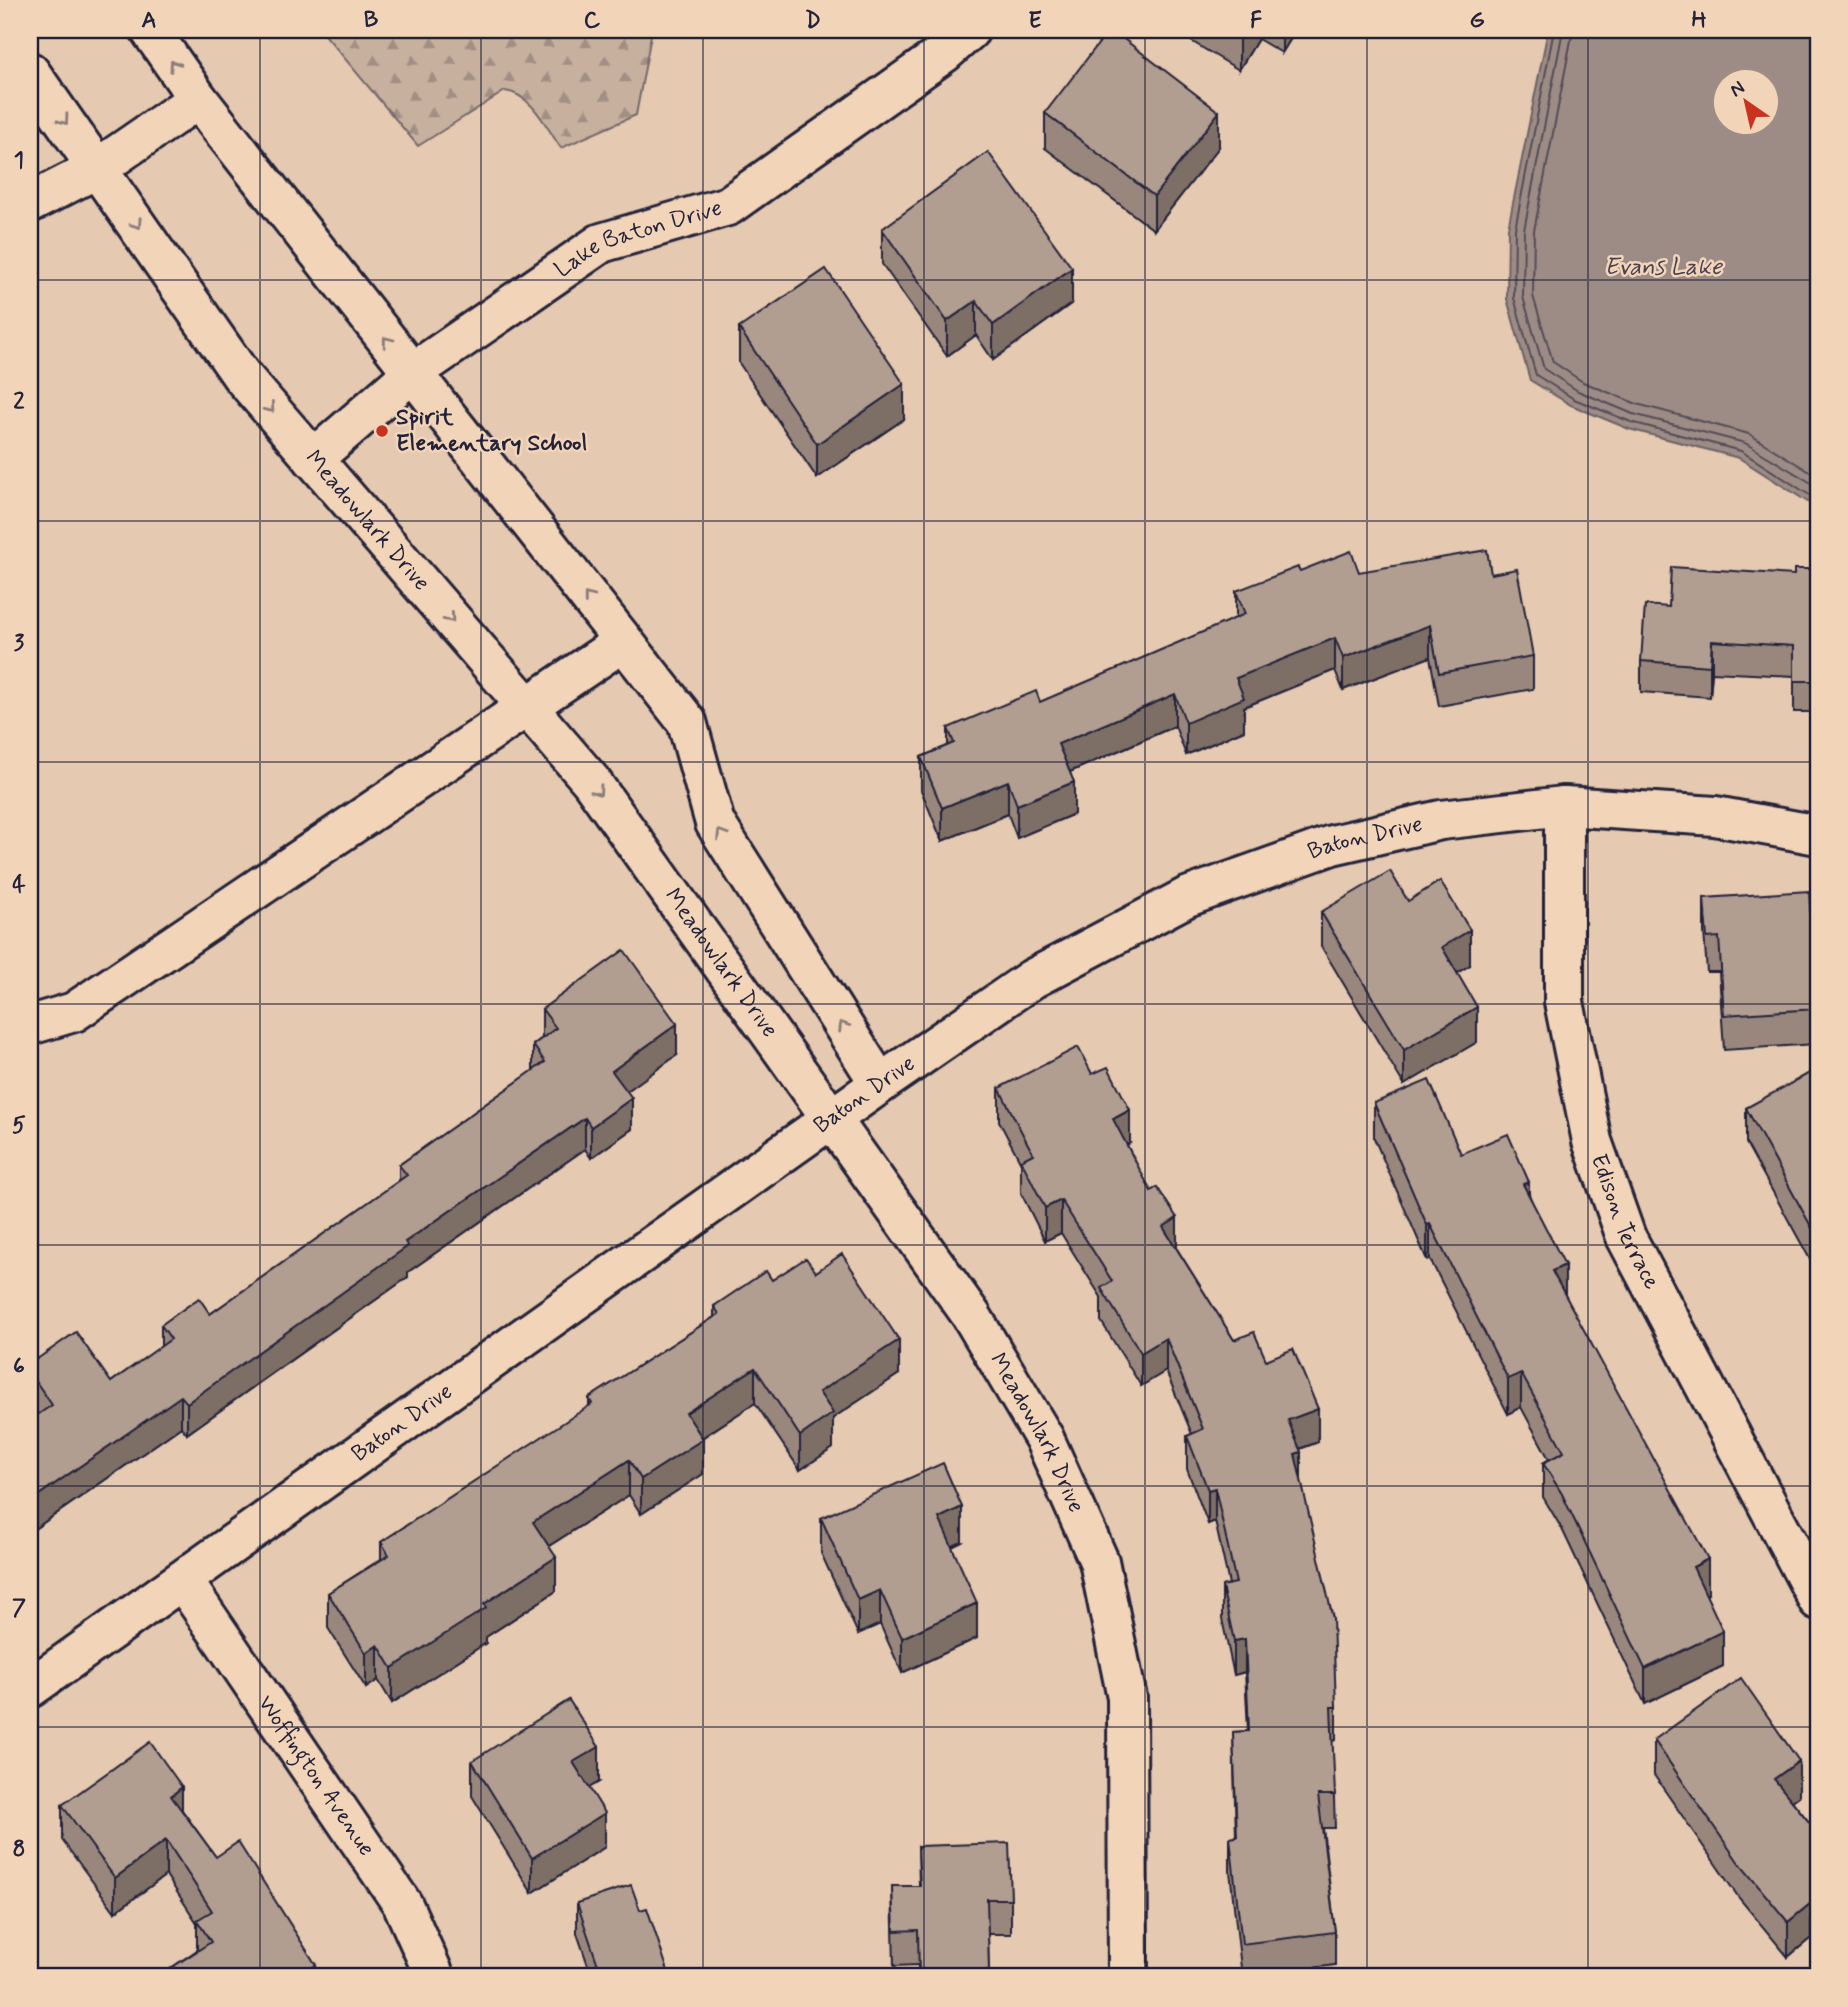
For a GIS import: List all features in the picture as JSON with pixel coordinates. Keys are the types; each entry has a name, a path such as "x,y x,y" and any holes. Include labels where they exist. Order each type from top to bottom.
{"street":[{"path":"150,30 198,99 687,722 715,823 880,1084"},
{"name":"Lake Baton Drive","path":"313,458 412,373 601,243 727,206 944,53 970,30"},
{"name":"Meadowlark Drive","path":"30,72 240,375 591,781 971,1315 1044,1438 1099,1560 1127,1698 1128,1977"},
{"path":"30,203 98,168 198,99"},
{"path":"30,1024 74,1012 623,642"},
{"name":"Baton Drive","path":"30,1688 1032,979 1187,897 1332,845 1441,820 1564,806 1715,816 1818,835"},
{"name":"Edison Terrace","path":"1564,806 1564,1002 1592,1142 1626,1237 1818,1600"},
{"name":"Woffington Avenue","path":"183,1581 403,1905 435,1977"}],"green space":[{"path":"321,30 652,30 636,115 561,148 531,105 515,93 505,91 418,146"}],"water":[{"name":"Evans Lake","path":"1548,30 1818,30 1818,503 1811,504 1739,458 1629,429 1571,405 1530,380 1507,299 1508,228"}],"building":[{"path":"1109,30 1219,112 1154,196 1045,113"},
{"path":"1230,30 1243,30 1239,36"},
{"path":"988,152 1072,268 993,325 976,301 947,321 882,229"},
{"path":"826,269 904,384 817,444 739,328"},
{"path":"1487,550 1491,574 1517,569 1533,656 1439,673 1430,625 1343,658 1335,638 1236,678 1244,698 1186,723 1175,694 1058,744 1074,782 1017,805 1008,781 942,808 921,757 954,743 948,728 1036,691 1040,702 1245,614 1236,591 1298,567 1300,571 1351,551 1359,572"},
{"path":"1671,567 1794,575 1794,569 1818,569 1818,681 1794,681 1794,646 1712,641 1710,666 1641,661 1645,605 1669,607"},
{"path":"1390,871 1408,901 1440,881 1470,930 1442,947 1477,1007 1404,1050 1321,912"},
{"path":"1809,891 1816,1009 1724,1015 1719,937 1707,938 1704,898"},
{"path":"624,950 677,1024 612,1071 632,1098 591,1127 585,1118 405,1242 408,1246 187,1403 181,1396 30,1501 30,1420 52,1405 30,1373 30,1364 76,1332 111,1382 171,1339 161,1325 199,1298 210,1314 407,1175 399,1165 545,1062 533,1045 556,1028 542,1009"},
{"path":"1078,1047 1092,1074 1108,1067 1130,1110 1113,1119 1151,1191 1157,1187 1177,1218 1163,1227 1234,1340 1254,1332 1266,1360 1293,1349 1318,1409 1288,1420 1301,1452 1295,1454 1333,1619 1336,1707 1331,1707 1335,1795 1318,1795 1335,1932 1242,1944 1230,1838 1237,1837 1233,1732 1249,1731 1245,1639 1234,1641 1222,1586 1236,1583 1215,1488 1208,1490 1187,1436 1203,1429 1166,1338 1141,1353 1101,1288 1112,1281 1061,1200 1045,1208 1021,1160 1033,1154 999,1088"},
{"path":"1815,1070 1818,1076 1818,1239 1746,1108"},
{"path":"1429,1080 1461,1154 1508,1134 1529,1182 1523,1184 1565,1265 1552,1271 1708,1559 1693,1567 1723,1631 1645,1669 1562,1494 1543,1463 1564,1452 1521,1373 1508,1379 1430,1224 1427,1225 1374,1103"},
{"path":"842,1254 899,1340 819,1392 833,1413 800,1436 755,1368 686,1413 703,1439 641,1479 629,1460 533,1522 556,1557 484,1604 486,1608 392,1668 378,1645 366,1653 328,1593 389,1555 381,1542 592,1404 589,1398 719,1314 714,1306 766,1271 772,1280 806,1258 816,1272"},
{"path":"943,1463 962,1507 939,1518 977,1603 902,1638 880,1590 858,1600 821,1518"},
{"path":"1741,1678 1799,1761 1774,1779 1818,1833 1818,1913 1811,1903 1788,1922 1739,1863 1654,1740"},
{"path":"569,1700 599,1747 573,1762 605,1813 532,1858 472,1761"},
{"path":"150,1742 182,1787 171,1796 216,1857 238,1842 316,1965 296,1977 177,1977 171,1968 211,1942 197,1920 212,1911 166,1840 115,1878 62,1805"},
{"path":"1009,1843 1011,1899 987,1899 989,1971 984,1971 984,1977 919,1977 918,1930 894,1931 892,1886 920,1886 918,1846"},
{"path":"631,1885 640,1910 647,1908 670,1977 572,1977 599,1968 577,1903"}],"place":[{"name":"Spirit Elementary School","path":"382,431"}]}
